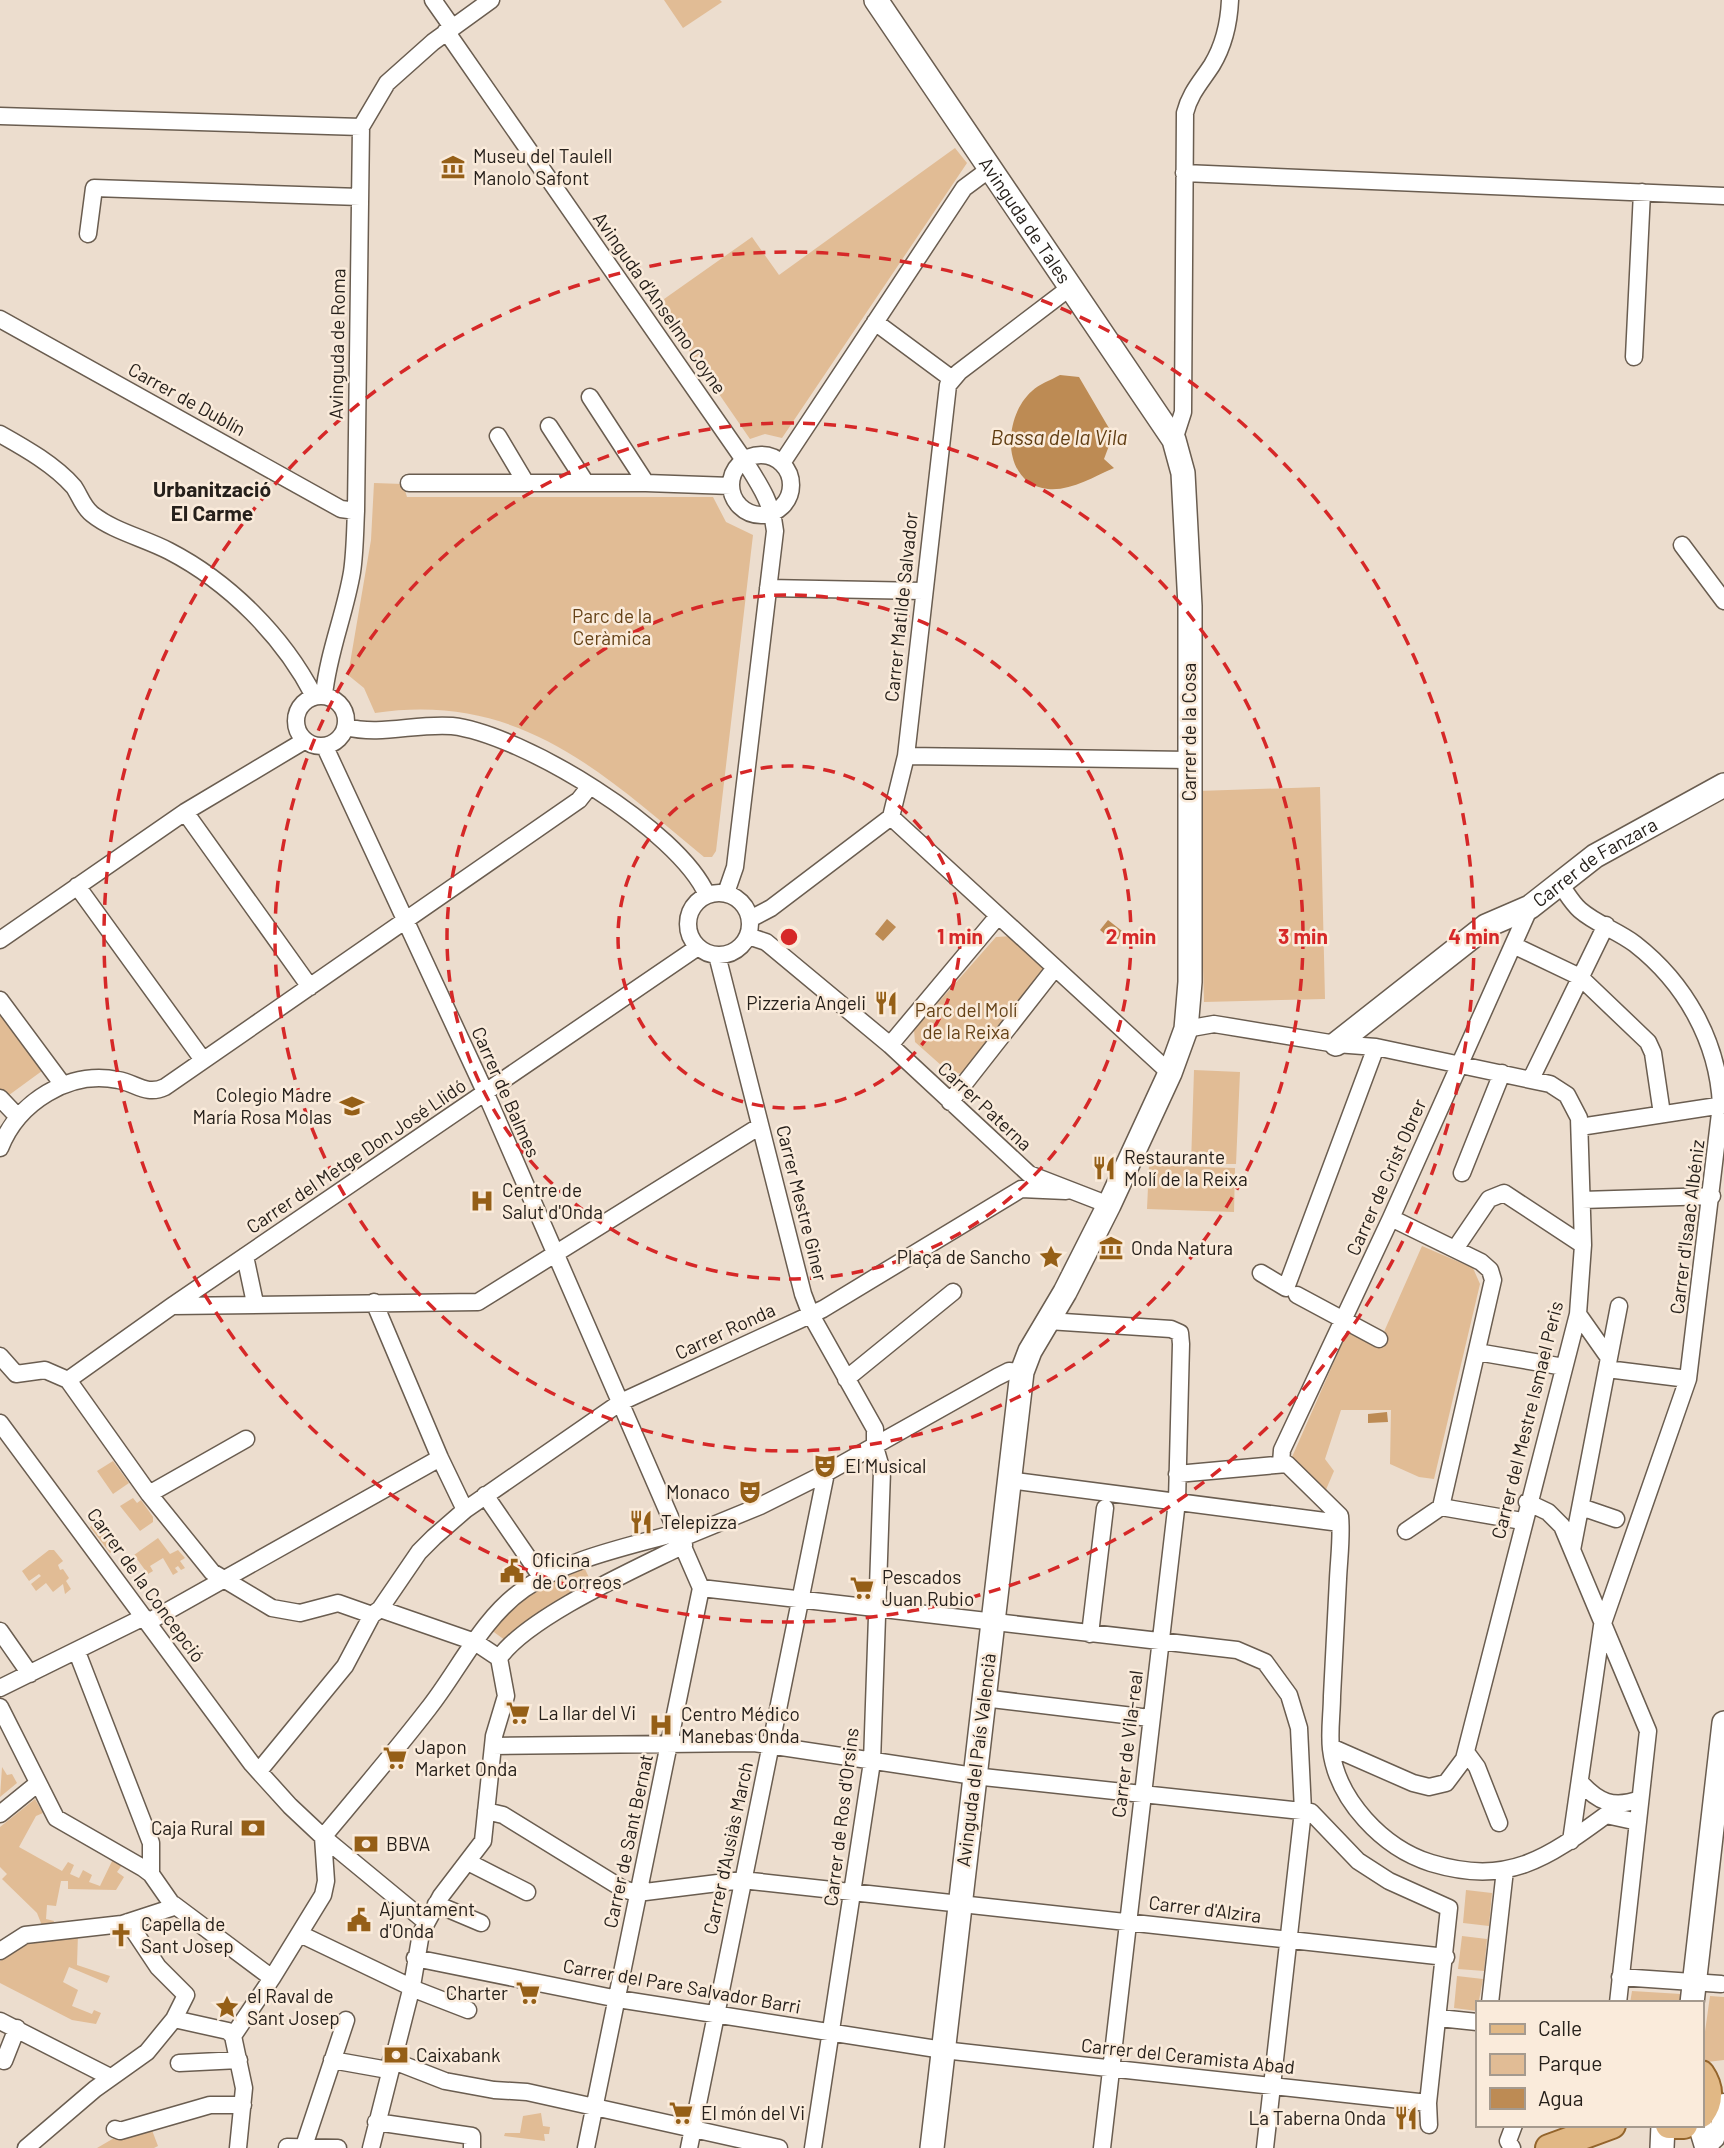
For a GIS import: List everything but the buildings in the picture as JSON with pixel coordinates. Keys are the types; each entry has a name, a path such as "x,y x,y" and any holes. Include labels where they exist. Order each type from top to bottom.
{"main road":[{"name":"Avinguda de Tales","path":"876,0 1174,440"},
{"name":"Carrer de la Cosa","path":"1022,1372 1109,1205 1170,1073 1186,1029 1191,982 1190,606 1183,472 1174,440"},
{"name":"Carrer de Fanzara","path":"1335,1045 1486,926 1530,907 1595,856 1724,785"},
{"name":"Avinguda del País Valencià","path":"932,2148 1022,1372"},
{"path":"1693,1993 1724,1723"},
{"path":"1703,2109 1714,2080"},
{"path":"1534,2148 1574,2127"},
{"path":"1549,2148 1607,2127"},
{"path":"1662,2148 1663,2127"}],"street":[{"name":"Avinguda d'Anselmo Coyne","path":"433,0 449,29 744,460 768,498 773,513 775,531 735,867 726,893"},
{"name":"Avinguda de Roma","path":"319,696 339,632 352,571 356,511 361,127 387,83 449,29 491,0"},
{"path":"1174,440 1183,412 1185,113 1189,97 1219,52 1227,25 1230,0"},
{"path":"0,116 361,127"},
{"path":"782,463 964,188 991,167"},
{"path":"1184,173 1724,196"},
{"path":"88,234 94,188 360,197"},
{"path":"1634,357 1642,192"},
{"path":"875,322 952,379 1072,286"},
{"name":"Carrer de Dublín","path":"0,318 341,509 356,511"},
{"name":"Carrer Matilde Salvador","path":"891,817 906,756 943,415 952,379"},
{"path":"590,397 646,483"},
{"path":"549,426 586,483"},
{"path":"0,434 39,458 69,482 93,514 171,552 223,585 246,605 319,696 337,701 346,713 346,727 339,740 325,747 304,741 185,812 0,940"},
{"path":"498,436 526,483"},
{"path":"757,455 771,456 782,463 790,475 791,490 785,503 773,513 754,514 738,504 731,486 734,471 744,460 757,455"},
{"path":"409,483 646,483 731,486"},
{"path":"1682,545 1724,601"},
{"path":"768,588 923,591"},
{"path":"304,741 296,725 300,707 319,696"},
{"path":"346,727 368,733 444,726 479,733 542,758 590,786 645,825 699,876 707,895"},
{"name":"Carrer de Balmes","path":"325,747 486,1094 682,1538"},
{"path":"906,756 1189,760"},
{"path":"0,1148 18,1117 63,1084 103,1078 155,1091 405,922 579,800 590,786"},
{"path":"185,812 310,987"},
{"path":"749,927 742,903 726,893 707,895 692,908 688,918 691,939 698,947 717,956 736,950 749,927 771,908 891,817 1170,1073"},
{"name":"Carrer d'Isaac Albéniz","path":"1560,884 1579,909 1635,944 1657,963 1686,999 1700,1021 1718,1069 1723,1105 1688,1379 1602,1626 1571,1841"},
{"path":"77,886 203,1060"},
{"name":"Carrer de Crist Obrer","path":"1281,1463 1282,1450 1391,1218 1530,907"},
{"path":"890,1045 998,916"},
{"path":"1531,1079 1606,925"},
{"name":"Carrer Paterna","path":"749,927 890,1045 1021,1168 1037,1179 1109,1205"},
{"path":"1513,946 1580,977 1651,1047 1661,1114"},
{"name":"Carrer del Metge Don José Llidó","path":"68,1380 698,947"},
{"name":"Carrer Mestre Giner","path":"717,956 811,1315 875,1429 875,1447"},
{"path":"950,1102 1055,968"},
{"path":"0,1000 63,1084"},
{"name":"Carrer del Mestre Ismael Peris","path":"1186,1029 1214,1024 1335,1045 1376,1047 1531,1079 1556,1086 1567,1095 1576,1111 1580,1127 1583,1245 1578,1314 1522,1521 1460,1769 1446,1783 1429,1787 1413,1783 1331,1748"},
{"path":"1261,1273 1286,1288 1376,1047"},
{"path":"1462,1173 1502,1073"},
{"path":"0,1098 18,1117"},
{"path":"1580,1127 1723,1105"},
{"path":"172,1306 478,1302 760,1126"},
{"path":"1006,1198 1021,1168"},
{"name":"Carrer Ronda","path":"259,1771 345,1666 376,1612 419,1552 485,1496 621,1402 811,1315 1006,1198 1028,1188 1066,1191"},
{"path":"1454,1249 1489,1199 1504,1194 1583,1245"},
{"path":"1582,1200 1712,1196"},
{"path":"1391,1218 1481,1262 1492,1275 1493,1286 1447,1481 1446,1508"},
{"name":"Carrer del Metge Don José Llidó","path":"245,1256 255,1303"},
{"path":"846,1378 953,1292"},
{"path":"1297,1295 1379,1339"},
{"path":"374,1302 440,1458 466,1510"},
{"path":"1572,1550 1619,1306"},
{"path":"1578,1314 1608,1364 1688,1379"},
{"name":"Carrer de Vila-real","path":"1048,1321 1171,1329 1180,1333 1181,1343 1177,1502 1102,2148"},
{"path":"1477,1352 1564,1367"},
{"path":"0,1356 16,1374 45,1370 68,1380 197,1557 212,1572 256,1602 279,1610 306,1613 335,1602 475,1642 499,1658 506,1696 492,1746 481,1845 436,1904 426,1922 415,1958 412,1986 371,2148"},
{"path":"499,1658 531,1628 682,1538 761,1506 826,1474 1009,1371 1022,1372"},
{"name":"Carrer de la Concepció","path":"0,1423 259,1771 289,1806 323,1837 426,1922"},
{"path":"149,1494 246,1439"},
{"name":"Carrer de Ros d'Orsins","path":"813,2148 873,1762 882,1481 875,1447"},
{"path":"0,1688 224,1579 440,1458"},
{"path":"1177,1474 1281,1463 1291,1467 1336,1511 1340,1523 1331,1748 1345,1789 1358,1810 1381,1836 1412,1856 1436,1864 1467,1870 1505,1870 1542,1859 1606,1815"},
{"name":"Carrer d'Ausiàs March","path":"689,2148 826,1474"},
{"path":"1008,1480 1340,1523"},
{"path":"485,1496 542,1578"},
{"path":"1527,1502 1556,1518 1648,1731 1618,2001"},
{"path":"1581,1507 1616,1519"},
{"path":"1090,1634 1105,1508"},
{"path":"1406,1531 1446,1508 1522,1521"},
{"path":"233,2036 300,1934 326,1887 323,1837 429,1709 475,1642 506,1605 542,1578 599,1556 682,1538"},
{"path":"682,1538 701,1588 1237,1650 1256,1656 1272,1669 1295,1711 1303,1811 1265,2148"},
{"path":"599,1556 611,1582"},
{"name":"Carrer de Sant Bernat","path":"586,2148 701,1588"},
{"path":"0,1631 30,1674"},
{"path":"77,1652 151,1843 151,1874"},
{"path":"983,1698 1150,1718"},
{"path":"0,1707 7,1732 48,1807 62,1823 127,1856 151,1874 171,1901 275,1974"},
{"path":"492,1746 754,1743 974,1776 1303,1811 1317,1815 1348,1852 1374,1872 1449,1908 1446,1957 1428,2103 1429,2125"},
{"path":"1466,1752 1477,1767 1499,1823"},
{"path":"0,1814 37,1784"},
{"path":"1579,1788 1595,1799 1626,1804 1640,1799"},
{"path":"1579,1788 1606,1815 1638,1822"},
{"path":"486,1811 503,1815 623,1889 637,1894"},
{"path":"468,1862 527,1892"},
{"path":"1490,2001 1505,1870"},
{"name":"Carrer d'Alzira","path":"637,1894 742,1880 1446,1957"},
{"path":"0,1951 25,1935 125,1923 172,1910 171,1901"},
{"path":"436,1904 481,1923"},
{"path":"26,2148 110,2077 147,2052 172,2022 186,1995 158,1967 125,1923"},
{"path":"300,1934 468,2010"},
{"name":"Carrer del Pare Salvador Barri","path":"415,1958 618,1999 943,2049"},
{"path":"1620,1977 1693,1993 1721,1984"},
{"path":"1439,2018 1476,2022"},
{"path":"304,2146 346,2020"},
{"path":"0,2021 110,2077"},
{"path":"172,2022 228,2031 233,2036 244,2088 241,2146"},
{"path":"1,2063 17,2028"},
{"name":"Carrer del Ceramista Abad","path":"943,2049 1428,2103"},
{"path":"179,2063 239,2060"},
{"path":"332,2060 390,2065 445,2081 495,2090 522,2091 779,2148"},
{"path":"1706,2142 1716,2139 1714,2080"},
{"path":"115,2129 210,2105 243,2113"},
{"path":"376,2122 472,2136 472,2148"},
{"path":"1512,2148 1508,2141 1513,2127"},
{"path":"287,2147 338,2148"}],"green space":[{"path":"664,0 720,0 722,2 683,28"},
{"path":"955,148 967,163 782,438 765,434 750,439 657,304 752,237 779,275"},
{"name":"Parc de la Ceràmica","path":"374,483 403,484 407,497 713,497 726,522 753,535 716,851 712,857 704,857 593,769 555,745 516,727 473,715 427,710 375,713 364,688 348,675 371,540"},
{"path":"1320,787 1325,999 1204,1002 1198,791"},
{"name":"Parc del Molí de la Reixa","path":"1013,936 1043,963 1046,980 964,1073 951,1074 915,1042 914,1030 996,937"},
{"path":"0,1006 46,1068 5,1098 0,1091"},
{"path":"1194,1070 1240,1072 1236,1164 1191,1164"},
{"path":"1149,1165 1235,1168 1234,1212 1147,1209"},
{"path":"1422,1246 1473,1268 1480,1284 1434,1479 1419,1477 1390,1464 1391,1410 1341,1410 1325,1459 1334,1471 1325,1492 1292,1457 1348,1330 1383,1334"},
{"path":"113,1461 129,1483 113,1494 97,1471"},
{"path":"133,1498 137,1503 141,1500 153,1517 153,1522 140,1531 120,1506"},
{"path":"99,1521 118,1547 110,1553 90,1527"},
{"path":"158,1538 170,1554 178,1550 185,1558 180,1561 185,1568 181,1570 178,1566 175,1568 178,1572 173,1575 163,1558 150,1566 153,1571 148,1574 134,1555"},
{"path":"49,1550 54,1550 63,1561 58,1565 69,1578 66,1581 71,1589 65,1594 63,1584 53,1592 46,1583 36,1591 31,1584 41,1576 39,1574 29,1581 22,1571"},
{"path":"584,1567 594,1588 509,1643 491,1630 540,1585"},
{"path":"2,1767 7,1775 12,1774 17,1783 0,1797"},
{"path":"35,1799 43,1813 36,1816 19,1847 62,1871 68,1862 74,1865 70,1874 79,1878 83,1870 92,1875 89,1882 100,1886 115,1855 122,1865 117,1872 124,1877 116,1890 68,1889 68,1881 61,1881 56,1906 47,1905 46,1919 54,1921 53,1927 43,1928 37,1913 2,1879 7,1874 0,1867 0,1827"},
{"path":"1466,1890 1492,1893 1489,1926 1463,1923"},
{"path":"78,1934 77,1965 110,1976 107,1983 69,1967 63,1982 78,1990 72,2006 92,2014 94,2010 101,2013 96,2024 72,2020 0,1983 0,1961 20,1943"},
{"path":"1462,1936 1487,1939 1484,1971 1458,1969"},
{"path":"1457,1976 1483,1979 1479,2001 1476,2001 1476,2011 1454,2008"},
{"path":"1632,1991 1681,1994 1680,2001 1630,2001"},
{"path":"1710,1996 1724,1997 1724,2060 1707,2062 1703,2055"},
{"path":"541,2113 543,2126 550,2127 549,2134 544,2134 545,2141 504,2136 505,2133 520,2133 523,2116"},
{"path":"150,2125 158,2146 154,2148 97,2148 121,2134"}],"water":[{"name":"Bassa de la Vila","path":"1060,375 1079,377 1113,435 1104,459 1114,468 1073,486 1048,489 1033,484 1021,475 1014,463 1011,432 1022,402 1042,384"},
{"path":"887,919 896,927 883,941 875,934"},
{"path":"1108,920 1122,931 1116,944 1100,930"},
{"path":"1387,1412 1388,1422 1368,1423 1368,1414"}],"place":[{"name":"Museu del Taulell Manolo Safont","path":"453,167"},
{"name":"Pizzeria Angeli","path":"886,1003"},
{"name":"Colegio Madre María Rosa Molas","path":"352,1106"},
{"name":"Restaurante Molí de la Reixa","path":"1104,1168"},
{"name":"Centre de Salut d'Onda","path":"482,1201"},
{"name":"Onda Natura","path":"1111,1248"},
{"name":"Plaça de Sancho","path":"1051,1257"},
{"name":"El Musical","path":"825,1466"},
{"name":"Monaco","path":"750,1492"},
{"name":"Telepizza","path":"641,1522"},
{"name":"Oficina de Correos","path":"512,1571"},
{"name":"Pescados Juan Rubio","path":"862,1588"},
{"name":"La llar del Vi","path":"518,1713"},
{"name":"Centro Médico Manebas Onda","path":"661,1725"},
{"name":"Japon Market Onda","path":"395,1758"},
{"name":"Caja Rural","path":"253,1828"},
{"name":"BBVA","path":"366,1844"},
{"name":"Ajuntament d'Onda","path":"359,1920"},
{"name":"Capella de Sant Josep","path":"121,1935"},
{"name":"Charter","path":"528,1993"},
{"name":"el Raval de Sant Josep","path":"227,2007"},
{"name":"Caixabank","path":"396,2055"},
{"name":"El món del Vi","path":"681,2113"},
{"name":"La Taberna Onda","path":"1406,2118"}],"district":[{"name":"Urbanització El Carme","path":"212,502"}]}
